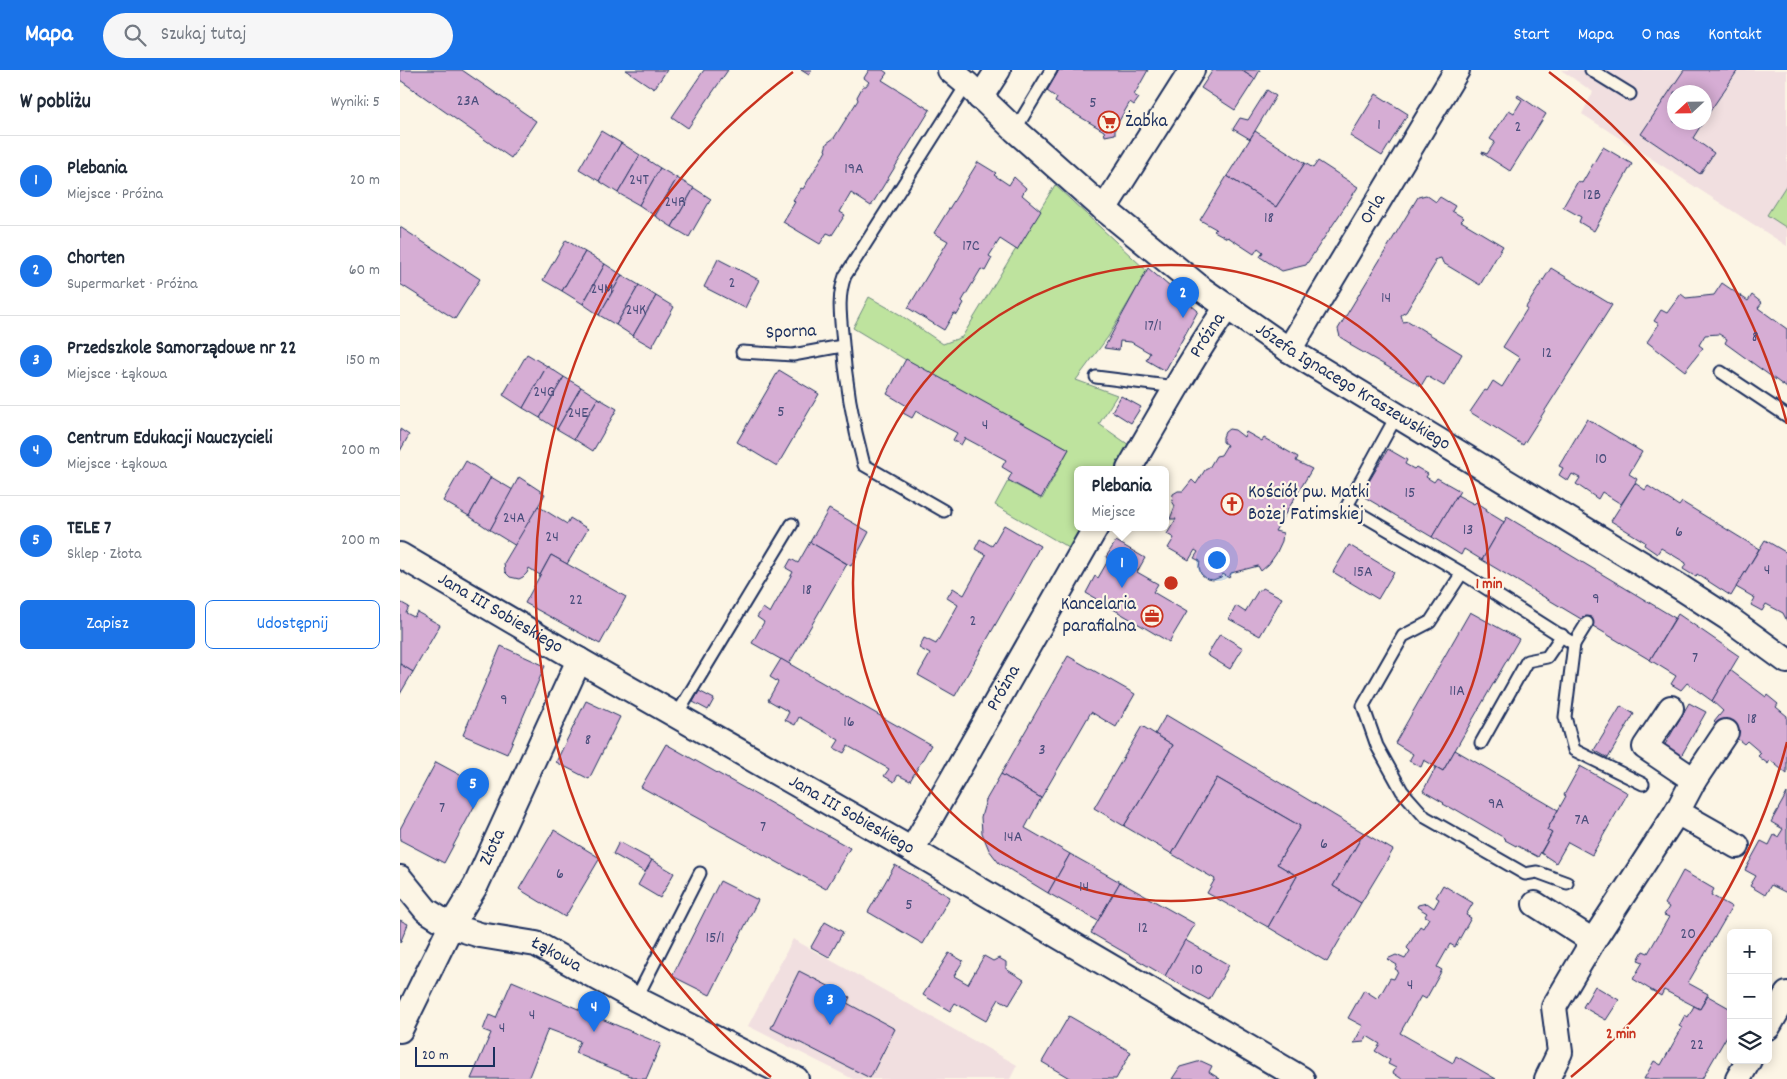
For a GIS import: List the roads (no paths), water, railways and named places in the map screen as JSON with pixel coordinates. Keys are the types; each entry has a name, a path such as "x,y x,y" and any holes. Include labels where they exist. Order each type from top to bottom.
{"street":[{"path":"966,84 998,70"},
{"path":"1104,208 1192,70"},
{"name":"Orla","path":"1289,350 1457,70"},
{"name":"Józefa Ignacego Kraszewskiego","path":"966,84 1104,208 1179,272 1227,307 1289,350 1680,587 1728,618 1787,661"},
{"name":"Próżna","path":"1131,466 1176,387 1227,307"},
{"name":"Próżna","path":"912,850 1094,531"},
{"name":"Jana III Sobieskiego","path":"400,555 676,716 912,850 1302,1079"},
{"name":"Złota","path":"400,1030 451,926 476,885 579,660"},
{"path":"1671,708 1645,747 1694,780"},
{"path":"1547,1079 1560,1052 1554,1007 1593,941 1677,812 1694,780 1726,732"},
{"path":"1677,812 1737,846"},
{"name":"Łąkowa","path":"400,878 426,910 451,926 480,935 536,944 636,999 796,1079"},
{"path":"1535,904 1593,941"},
{"path":"1772,1020 1787,994"},
{"path":"1738,1079 1747,1064"}],"lane":[{"path":"1015,130 1051,70"},
{"path":"1590,70 1630,94"},
{"path":"944,511 864,464 853,426 842,346 839,302 841,285 845,276 966,84"},
{"name":"Sporna","path":"742,352 793,354 842,346"},
{"path":"1721,372 1787,416"},
{"path":"1096,376 1176,387"},
{"path":"1397,415 1348,506 1574,644"},
{"path":"676,716 792,524"},
{"path":"1462,574 1430,622 1403,636 1363,706 1377,746 1402,791 1425,817 1525,874 1537,872 1567,884"},
{"path":"1587,622 1574,644 1565,716 1574,750 1642,784"},
{"path":"1481,743 1527,661 1547,657 1562,635"},
{"path":"636,999 700,873"}],"place":[{"name":"Żabka","path":"1109,122"},
{"name":"Chorten","path":"1183,318"},
{"name":"Kościół pw. Matki Bożej Fatimskiej","path":"1232,504"},
{"name":"Plebania","path":"1122,588"},
{"name":"Kancelaria parafialna","path":"1152,616"},
{"name":"TELE 7","path":"473,809"},
{"name":"Przedszkole Samorządowe nr 22","path":"830,1025"},
{"name":"Centrum Edukacji Nauczycieli","path":"594,1032"}]}
